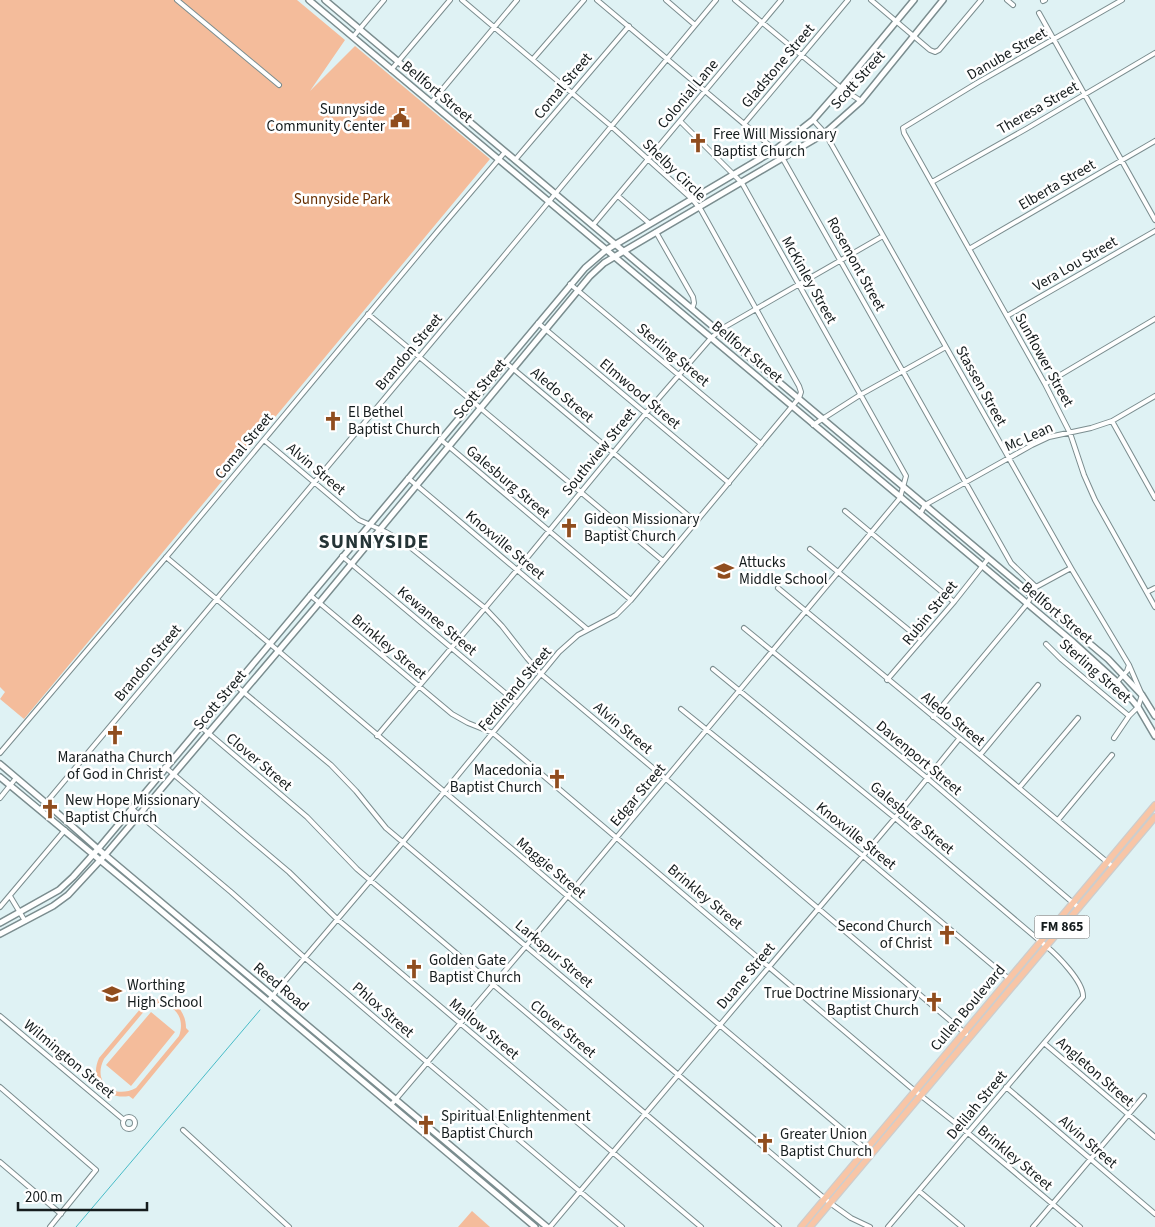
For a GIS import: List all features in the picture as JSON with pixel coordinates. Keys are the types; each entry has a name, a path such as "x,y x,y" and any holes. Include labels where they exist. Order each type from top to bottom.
{"main road":[{"name":"Bellfort Street","path":"325,0 1108,659 1142,695 1155,716"},
{"name":"Scott Street","path":"0,923 59,890 94,854 585,268 615,244 775,150 813,120 914,0"},
{"name":"Scott Street","path":"0,934 53,906 68,895 106,855 596,270 614,257 825,133 860,100 943,0"},
{"name":"Bellfort Street","path":"313,1 391,70 1073,642 1117,682 1138,707 1155,736"},
{"path":"672,306 678,298"},
{"path":"752,373 758,365"},
{"path":"859,463 865,455"},
{"path":"1073,642 1079,635"},
{"name":"Reed Road","path":"0,764 272,996 349,1069 535,1227"},
{"name":"Reed Road","path":"0,777 268,1001 353,1064 548,1227"},
{"name":"Cullen Boulevard","path":"810,1227 866,1149 970,1037 1155,805"},
{"name":"Cullen Boulevard","path":"1076,905 1113,867 1155,817"},
{"path":"149,901 154,895"},
{"name":"Cullen Boulevard","path":"801,1227 871,1154 964,1032 1009,979 1044,943"},
{"path":"349,1069 353,1064"},
{"path":"428,1137 433,1131"},
{"path":"465,1168 470,1162"},
{"path":"501,1198 506,1192"}],"street":[{"path":"177,0 279,85"},
{"path":"353,37 384,0"},
{"path":"391,70 450,0"},
{"name":"Shelby Circle","path":"462,0 611,126 699,207 801,389 799,398"},
{"path":"431,103 516,0"},
{"path":"532,60 584,0"},
{"name":"Rosemont Street","path":"597,0 706,91 783,159 1011,563 1036,587"},
{"path":"666,0 695,25"},
{"name":"Brandon Street","path":"40,810 716,0"},
{"path":"734,0 841,88 860,100"},
{"name":"Colonial Lane","path":"593,225 781,0"},
{"name":"Gladstone Street","path":"744,124 848,0"},
{"path":"871,0 930,50 935,52 939,50 981,0"},
{"path":"1007,0 1013,5"},
{"name":"Danube Street","path":"903,128 977,83 1122,0"},
{"path":"1039,13 1155,220"},
{"name":"Comal Street","path":"515,160 629,26"},
{"name":"Theresa Street","path":"932,182 1155,53"},
{"name":"Stassen Street","path":"813,120 825,133 884,236 1008,458 1129,665 1142,695"},
{"name":"McKinley Street","path":"680,121 742,183 906,476 903,486"},
{"name":"Sunflower Street","path":"903,128 904,133 1045,384 1070,433 1084,476 1095,500 1155,607"},
{"name":"Elberta Street","path":"969,249 1155,141"},
{"name":"Comal Street","path":"0,753 505,152"},
{"path":"618,196 650,224"},
{"name":"Vera Lou Street","path":"1007,316 1155,231"},
{"path":"656,232 693,297 692,309"},
{"name":"Southview Street","path":"377,736 646,413 718,331 884,236"},
{"name":"Sterling Street","path":"570,284 761,444"},
{"path":"368,314 663,561"},
{"path":"1045,384 1155,319"},
{"name":"Elmwood Street","path":"538,323 729,483"},
{"path":"813,425 860,395 946,347"},
{"name":"Aledo Street","path":"505,362 696,522"},
{"name":"Mc Lean","path":"925,505 1032,445 1050,437 1091,428 1112,421 1155,396"},
{"path":"792,406 799,398"},
{"name":"Ferdinand Street","path":"268,1001 566,645 578,634 616,615 631,600 792,406"},
{"path":"1112,421 1155,498"},
{"name":"Galesburg Street","path":"440,439 631,600"},
{"name":"Alvin Street","path":"264,440 359,520 386,532 415,550 485,608 541,674 970,1037"},
{"name":"Knoxville Street","path":"408,478 587,629"},
{"path":"900,498 903,486"},
{"name":"Edgar Street","path":"391,1105 900,498"},
{"path":"920,514 925,505"},
{"path":"845,511 954,602"},
{"path":"810,549 921,640"},
{"name":"Kewanee Street","path":"342,556 517,703"},
{"name":"Maggie Street","path":"166,557 871,1154"},
{"name":"Rubin Street","path":"888,680 988,559"},
{"path":"933,717 1027,604 1036,587 1071,568"},
{"name":"Aledo Street","path":"778,588 1113,867"},
{"path":"1147,592 1155,588"},
{"name":"Brinkley Street","path":"310,595 452,714 493,733 918,1093 1080,1227"},
{"name":"Davenport Street","path":"744,628 927,778 1076,905"},
{"name":"Sterling Street","path":"1046,644 1061,659 1129,716"},
{"path":"1117,682 1128,671 1129,665"},
{"name":"Galesburg Street","path":"713,669 1044,943 1072,973 1083,992 1083,997"},
{"name":"Larkspur Street","path":"235,685 331,765 356,791 386,828 402,842 828,1201 850,1218 870,1227"},
{"path":"980,755 1038,685"},
{"path":"1114,738 1129,716 1138,707 1142,695"},
{"name":"Knoxville Street","path":"681,709 863,856 1014,984"},
{"path":"1019,788 1078,718"},
{"name":"Clover Street","path":"200,726 307,817 357,869 780,1227"},
{"name":"Duane Street","path":"548,1227 580,1192 895,818 959,738"},
{"path":"1058,820 1112,756"},
{"name":"Mallow Street","path":"166,768 289,872 337,919 701,1227"},
{"path":"0,798 16,778"},
{"name":"Phlox Street","path":"131,808 622,1227"},
{"path":"0,907 65,830"},
{"path":"10,896 25,921"},
{"name":"Delilah Street","path":"888,1227 1083,997"},
{"name":"Wilmington Street","path":"0,1016 124,1120"},
{"name":"Angleton Street","path":"1044,1042 1155,1137"},
{"name":"Alvin Street","path":"1006,1087 1155,1214"},
{"path":"0,1088 96,1170 50,1227"},
{"path":"1033,1227 1144,1096"},
{"path":"183,1130 289,1227"},
{"path":"0,1162 61,1214"},
{"path":"919,1191 962,1227"}],"green space":[{"name":"Sunnyside Park","path":"0,0 297,0 345,40 310,91 355,46 490,159 24,719 0,699 5,692 0,687"},
{"path":"158,999 170,1001 182,1012 186,1028 189,1031 133,1099 129,1096 113,1095 106,1092 98,1081 96,1066 99,1058 148,1002","holes":["160,1003 171,1007 180,1019 181,1030 179,1036 136,1088 120,1092 107,1087 101,1075 104,1059 146,1009"]},
{"path":"151,1012 175,1032 131,1086 106,1065"},
{"path":"472,1211 490,1227 458,1227"}],"waterway":[{"path":"76,1227 260,1010"}],"place":[{"name":"Sunnyside Community Center","path":"400,118"},
{"name":"Free Will Missionary Baptist Church","path":"698,143"},
{"name":"El Bethel Baptist Church","path":"333,421"},
{"name":"Gideon Missionary Baptist Church","path":"569,528"},
{"name":"Attucks Middle School","path":"724,571"},
{"name":"Maranatha Church of God in Christ","path":"115,735"},
{"name":"Macedonia Baptist Church","path":"557,779"},
{"name":"New Hope Missionary Baptist Church","path":"50,809"},
{"name":"Second Church of Christ","path":"947,935"},
{"name":"Golden Gate Baptist Church","path":"414,969"},
{"name":"Worthing High School","path":"112,994"},
{"name":"True Doctrine Missionary Baptist Church","path":"934,1002"},
{"name":"Spiritual Enlightenment Baptist Church","path":"426,1125"},
{"name":"Greater Union Baptist Church","path":"765,1143"}],"district":[{"name":"SUNNYSIDE","path":"374,542"}]}
